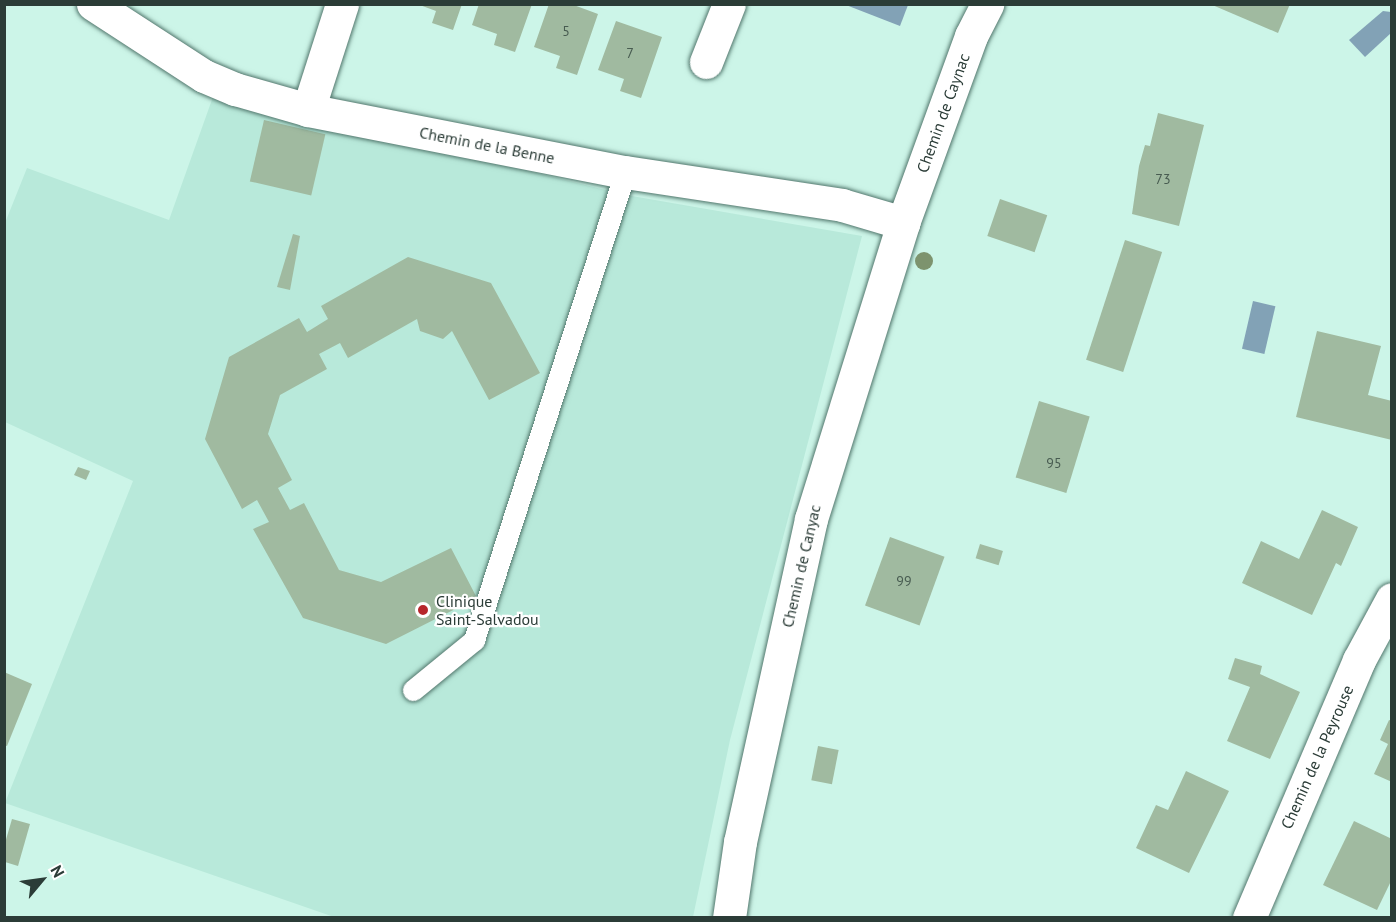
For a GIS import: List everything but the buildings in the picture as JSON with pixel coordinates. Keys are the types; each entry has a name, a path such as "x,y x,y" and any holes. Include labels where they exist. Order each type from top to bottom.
{"street":[{"name":"Chemin de la Benne","path":"93,4 204,76 235,89 308,110 625,172 842,205 903,223"},
{"path":"308,110 342,4"},
{"path":"706,62 729,4"},
{"name":"Chemin de Caynac","path":"903,223 971,36 987,4"},
{"name":"Chemin de Canyac","path":"729,918 740,842 811,519 903,223"},
{"name":"Chemin de la Peyrouse","path":"1249,918 1355,670 1392,599"}],"lane":[{"path":"413,690 474,640 625,172"}],"shaded area":[{"name":"Clinique Saint-Salvadou","path":"214,94 626,195 862,236 730,740 693,917 334,917 5,803 133,481 5,422 5,223 27,168 169,220"}],"water":[{"path":"846,4 908,5 900,26"},
{"path":"1383,11 1391,12 1391,33 1365,57 1349,40"},
{"path":"1253,301 1275,306 1264,354 1242,349"}],"place":[{"name":"Clinique Saint-Salvadou","path":"423,610"}]}
